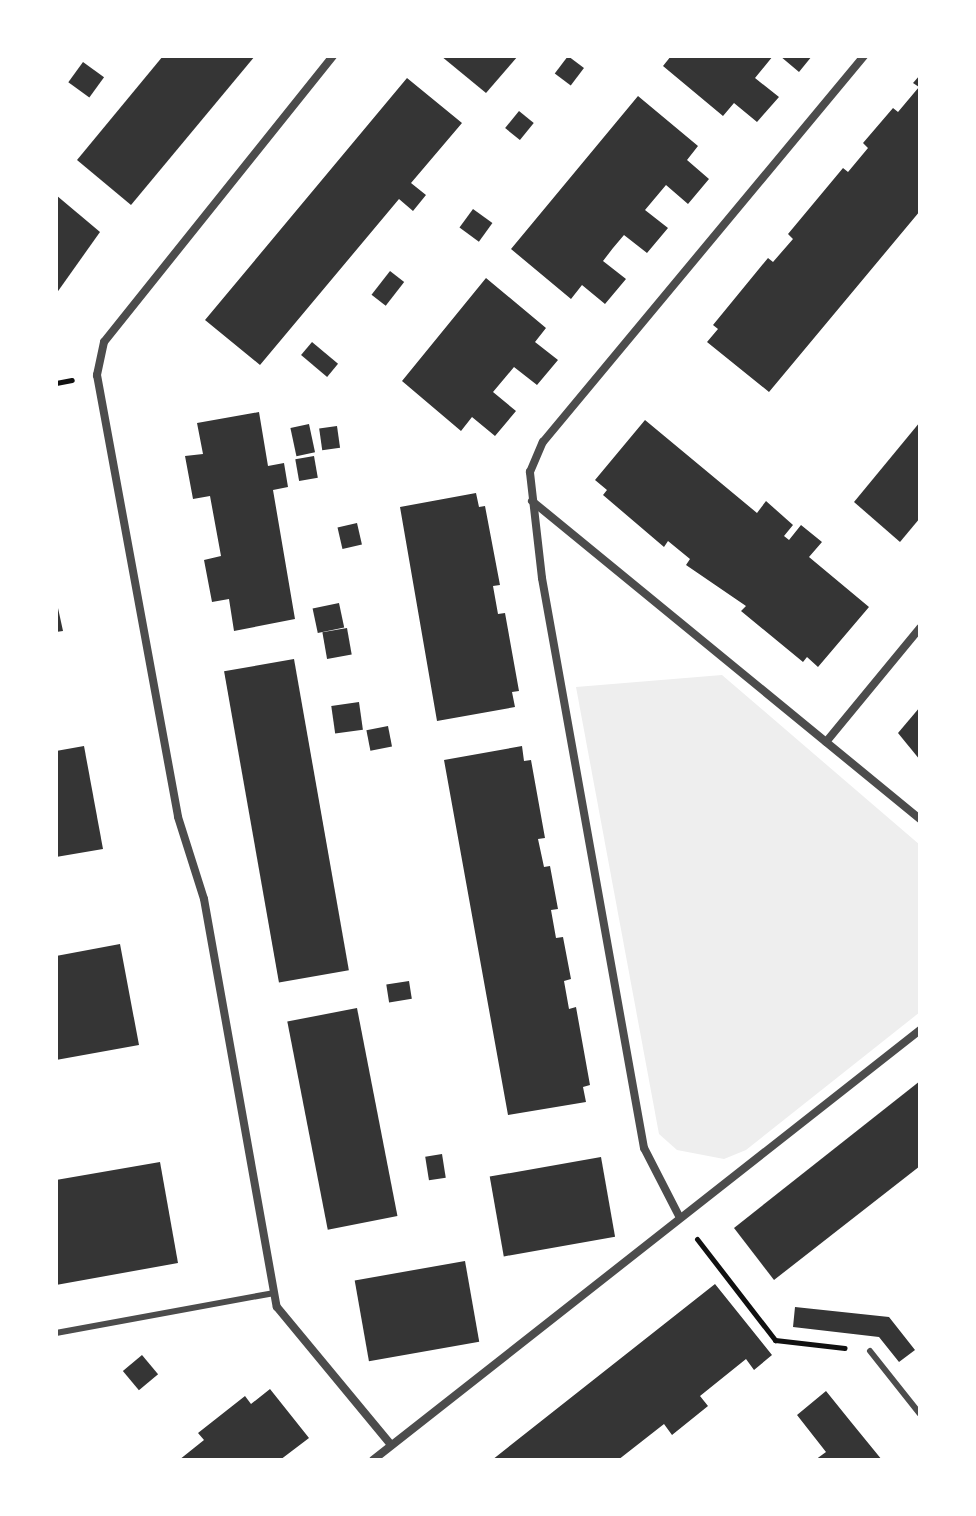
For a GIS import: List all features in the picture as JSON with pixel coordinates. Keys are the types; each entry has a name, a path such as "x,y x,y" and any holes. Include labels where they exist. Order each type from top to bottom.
{"street":[{"path":"333,56 104,342 97,375 178,817 204,899 277,1307 391,1445"},
{"path":"679,1216 644,1148 532,501 530,472 543,442 864,56"},
{"path":"532,501 920,819"},
{"path":"826,742 920,628"},
{"path":"373,1460 679,1216 920,1030"}],"lane":[{"path":"56,1333 274,1293"},
{"path":"870,1351 920,1414"}],"path":[{"path":"679,1216 775,1340 870,1351"}],"shaded area":[{"path":"722,675 920,845 920,1012 746,1150 724,1159 677,1150 659,1134 576,687"}],"building":[{"path":"163,56 255,56 131,205 77,160"},
{"path":"441,56 518,56 486,93"},
{"path":"568,56 584,68 571,86 555,74"},
{"path":"671,56 773,56 755,78 779,97 757,122 734,103 723,116 663,66"},
{"path":"780,56 812,56 799,72"},
{"path":"83,62 104,77 89,98 68,82"},
{"path":"920,75 920,211 769,392 707,342 718,329 713,325 768,258 773,262 793,239 788,234 843,168 848,172 868,148 863,143 893,108 898,112 919,87 913,83"},
{"path":"407,78 462,123 411,183 426,195 413,211 399,199 260,365 205,320"},
{"path":"638,96 698,146 687,160 709,179 688,204 666,185 645,210 668,228 647,253 624,235 613,248 603,261 626,279 605,304 582,285 571,299 511,249"},
{"path":"519,111 534,123 520,140 505,128"},
{"path":"56,195 100,232 56,294"},
{"path":"473,209 492,223 479,242 459,228"},
{"path":"390,271 404,282 386,306 372,295"},
{"path":"486,278 546,328 535,342 558,360 537,385 514,367 493,392 516,411 495,436 472,417 461,431 402,381"},
{"path":"312,342 338,364 327,377 301,355"},
{"path":"259,412 268,466 284,463 288,487 273,490 295,619 234,631 229,599 212,602 204,560 221,556 210,496 193,499 185,456 203,454 197,423"},
{"path":"645,420 757,513 766,501 793,525 784,536 789,540 801,525 822,542 809,557 869,607 818,667 807,657 803,662 741,611 746,606 686,565 690,559 668,541 664,547 603,495 607,490 595,480"},
{"path":"920,422 920,518 900,542 854,502"},
{"path":"309,424 315,452 296,456 290,428"},
{"path":"337,426 340,448 322,450 319,429"},
{"path":"314,456 318,478 299,481 295,459"},
{"path":"476,493 479,507 485,506 500,585 493,586 498,614 505,613 519,691 512,692 515,707 437,721 400,507"},
{"path":"357,523 362,544 342,549 338,527"},
{"path":"56,599 63,631 56,632"},
{"path":"339,603 344,627 318,633 313,609"},
{"path":"347,628 352,655 327,659 322,632"},
{"path":"294,659 349,970 279,983 224,671"},
{"path":"359,702 363,730 335,734 331,706"},
{"path":"920,707 920,760 898,733"},
{"path":"388,726 392,747 370,751 366,730"},
{"path":"84,746 103,849 56,857 56,751"},
{"path":"522,746 524,761 531,760 545,838 538,839 544,867 550,866 558,909 551,910 556,938 563,937 571,979 564,981 569,1009 576,1007 590,1085 583,1087 586,1102 508,1115 444,760"},
{"path":"120,944 139,1045 56,1060 56,956"},
{"path":"409,981 412,999 389,1002 386,985"},
{"path":"357,1008 397,1216 328,1230 287,1022"},
{"path":"920,1081 920,1166 774,1280 734,1228"},
{"path":"442,1154 446,1178 429,1180 425,1157"},
{"path":"601,1157 615,1237 504,1256 490,1177"},
{"path":"160,1162 178,1263 56,1285 56,1180"},
{"path":"465,1261 479,1342 369,1361 355,1280"},
{"path":"715,1284 772,1355 754,1370 746,1359 700,1396 708,1406 672,1435 664,1424 618,1460 492,1460"},
{"path":"795,1307 889,1317 915,1350 899,1362 879,1337 793,1327"},
{"path":"142,1355 158,1374 139,1390 123,1371"},
{"path":"270,1389 309,1438 280,1460 179,1460 204,1440 198,1433 245,1396 251,1404"},
{"path":"826,1391 882,1460 815,1460 826,1452 797,1415"}]}
